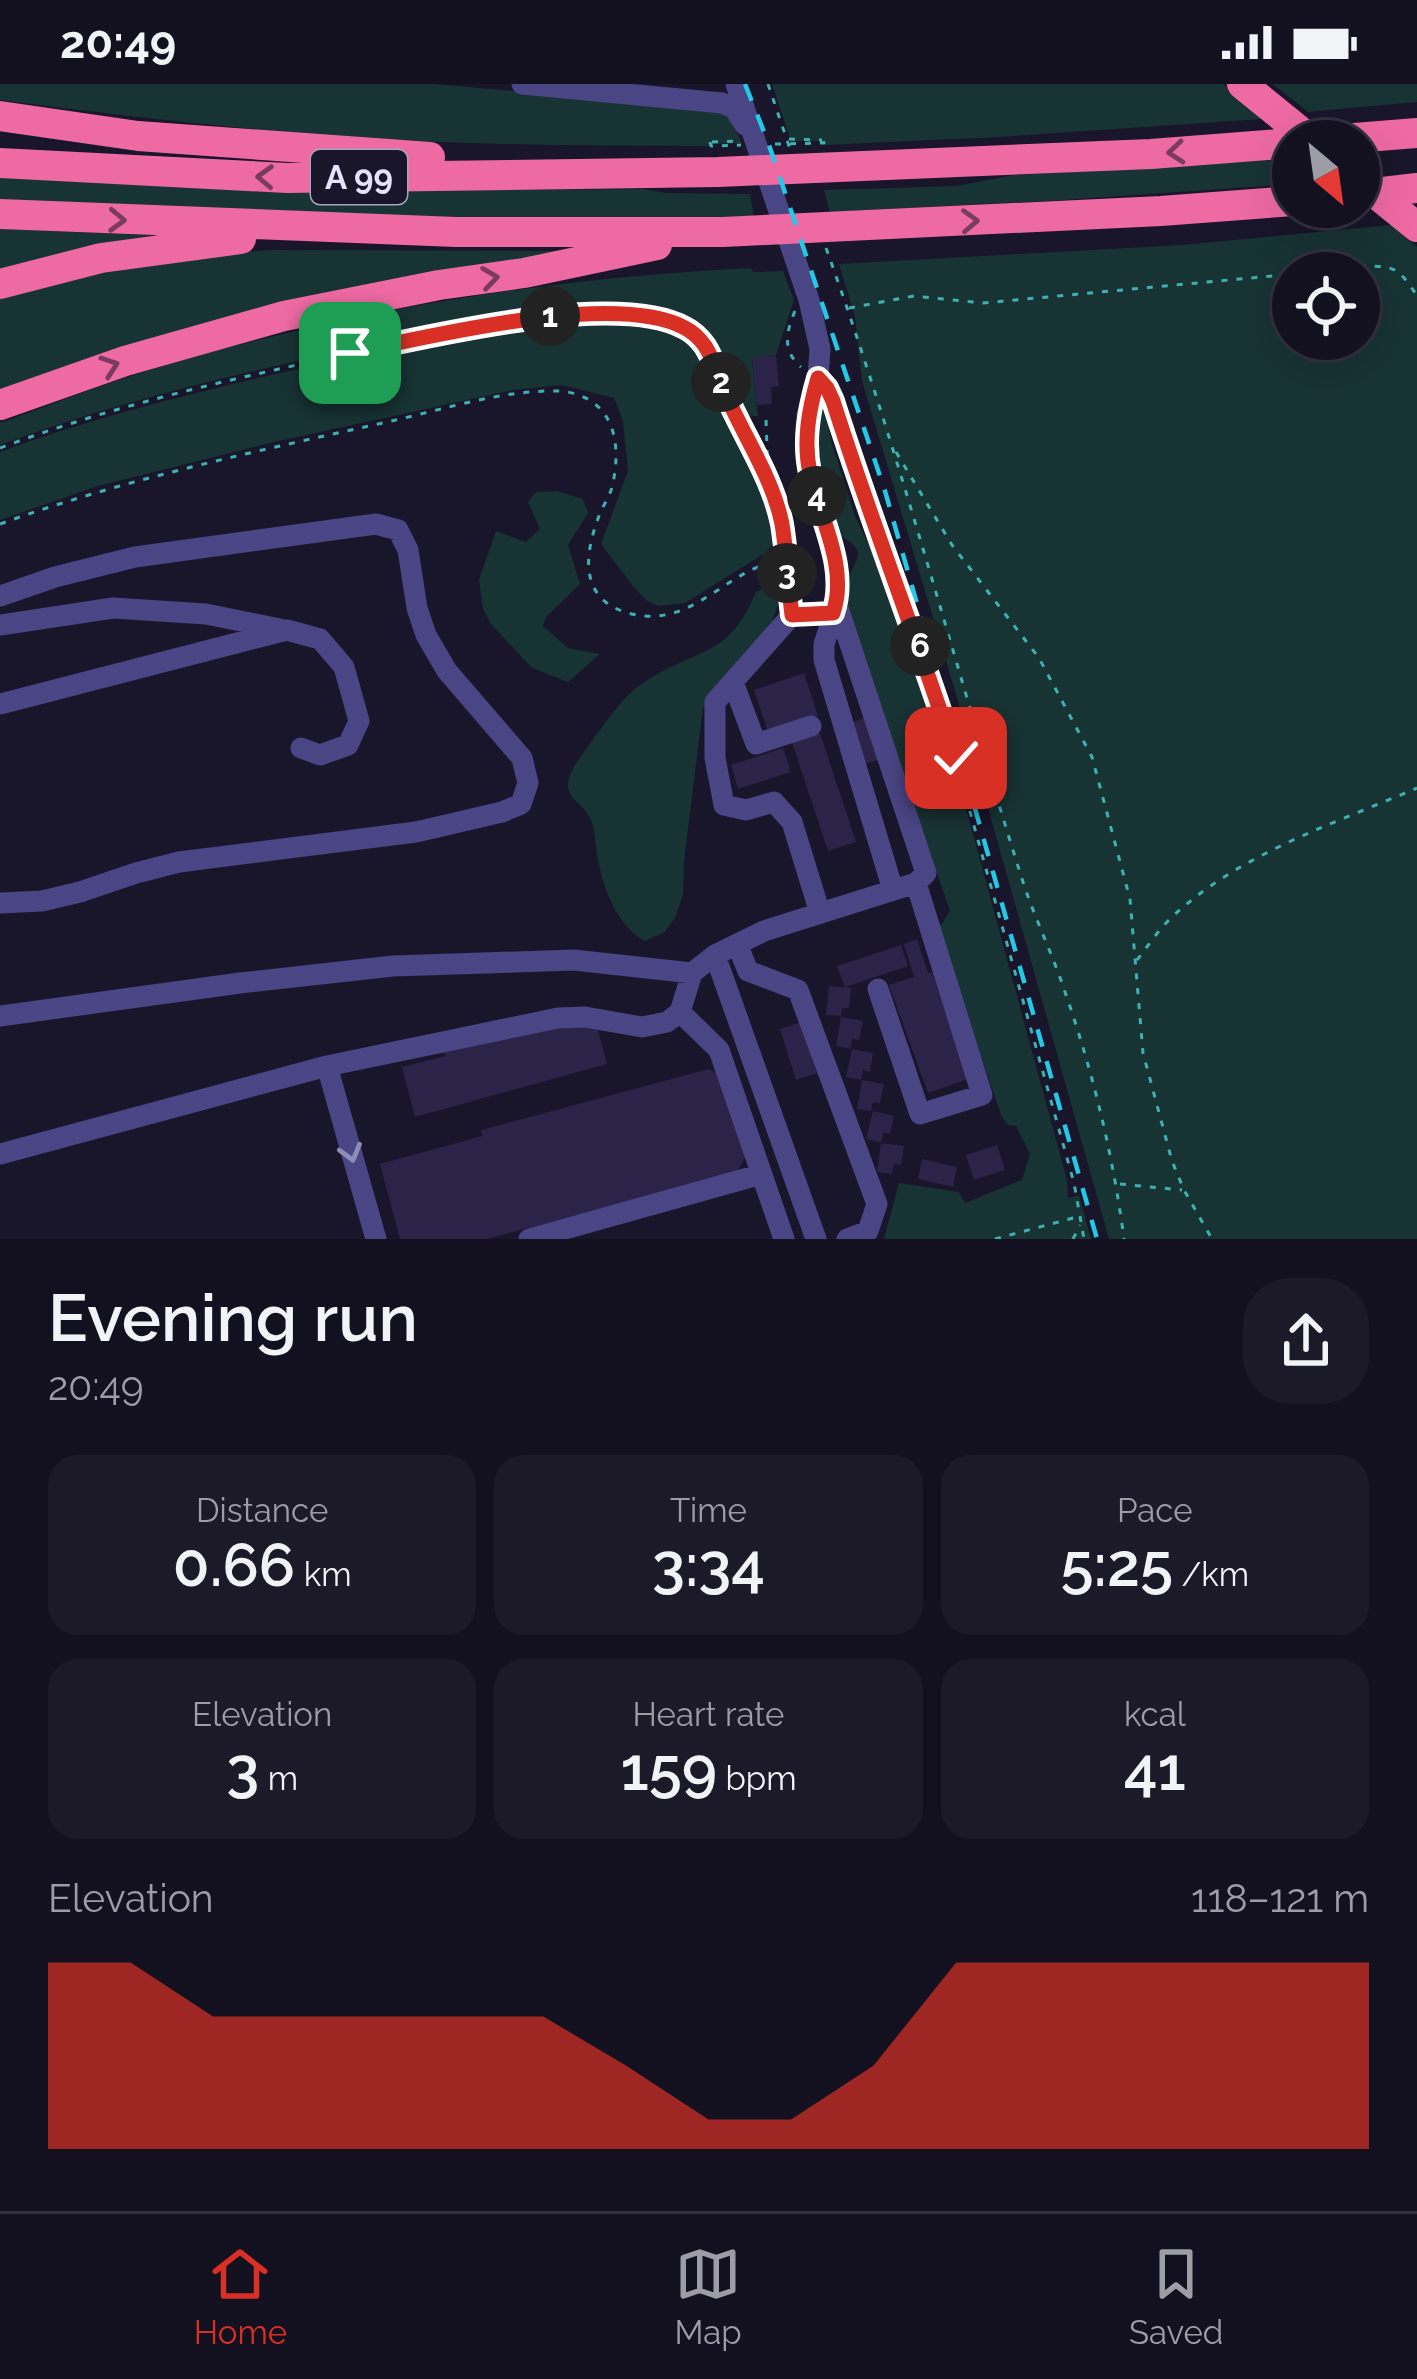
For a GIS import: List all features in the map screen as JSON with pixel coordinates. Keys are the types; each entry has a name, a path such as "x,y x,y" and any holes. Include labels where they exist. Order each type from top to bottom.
{"highway":[{"path":"1242,84 1287,120"},
{"path":"0,116 138,136 465,159 714,158"},
{"path":"1380,136 1417,133"},
{"path":"0,134 138,136"},
{"name":"A 99","path":"0,163 287,178 714,158 828,156 873,167 1272,145"},
{"path":"1380,192 1417,188"},
{"path":"1380,197 1417,227"},
{"name":"A 99","path":"0,214 456,232 731,231 1272,202"},
{"path":"0,284 101,257 325,227"},
{"path":"0,405 125,361 284,316 731,231"}],"street":[{"path":"522,84 668,97 704,93 716,84"},
{"path":"736,84 751,122 746,138"},
{"path":"668,97 734,107 812,310 820,349 818,378 807,415 808,469 836,560 835,609 824,660 893,890"},
{"path":"0,596 135,556 376,524 398,530 408,550 426,635 447,671 522,758 529,783 521,804 437,827 179,862 42,901 0,902"},
{"path":"0,626 113,608 206,614 320,639 344,667 359,722 348,745 320,755 301,748"},
{"path":"820,913 793,822 774,802 746,810 724,805 715,758 715,702 792,615 835,609"},
{"path":"0,1154 327,1066 558,1018 585,1017 642,1027 667,1022 680,1012 692,974 715,955 764,931 916,883 926,873 835,609"},
{"path":"0,704 286,630"},
{"path":"733,682 757,744 812,726"},
{"path":"878,989 920,1114 982,1095 916,883"},
{"path":"737,944 748,971 798,990 877,1204 868,1231 847,1239"},
{"path":"715,955 816,1239"},
{"path":"0,1016 393,966 574,960 692,974"},
{"path":"680,1012 719,1051 784,1239"},
{"path":"327,1066 376,1239"},
{"path":"529,1239 762,1174"}],"path":[{"path":"768,84 794,160"},
{"path":"714,158 746,138"},
{"path":"786,139 828,156"},
{"path":"824,245 892,446 1024,887 1065,991 1098,1102 1124,1239"},
{"path":"1380,267 1399,272 1417,295"},
{"path":"848,308 914,296 983,303 1272,276"},
{"path":"0,448 109,411 449,332 553,316 628,314 670,320 691,330 707,348 768,483 781,520 792,615"},
{"path":"818,378 833,401 956,758 1068,1160 1084,1239"},
{"path":"0,524 55,504 263,450 513,394 560,391 585,397 601,408 613,427 617,450 613,487 586,557 591,581 615,609 647,618 680,613 763,562 785,559"},
{"path":"766,420 768,483"},
{"path":"892,446 952,545 1039,658 1092,757 1130,899 1142,1053 1172,1161 1211,1239"},
{"path":"1135,963 1170,918 1226,875 1287,843 1417,788"},
{"path":"1117,1183 1184,1190"},
{"path":"995,1239 1079,1216"},
{"path":"1073,1239 1081,1223"}],"green space":[{"path":"0,84 433,84 700,107 728,115 742,143 572,145 344,137 0,100"},
{"path":"772,84 1223,84 1262,119 824,145 821,141 791,141"},
{"path":"1273,84 1417,84 1417,102 1308,112"},
{"path":"1272,160 1272,185 1063,200 830,212 824,190 956,186 1014,175"},
{"path":"0,174 450,190 750,194 754,217 420,219 0,203"},
{"path":"1391,225 1417,247 1417,1239 1109,1239 958,701 862,381 855,317 839,264 1182,245"},
{"path":"0,229 190,237 0,279"},
{"path":"270,250 586,251 0,397 0,295 31,285 202,255"},
{"path":"751,268 753,272 783,271 794,300 776,355 752,359 758,416 739,416 713,350 689,321 658,312 596,311 478,324 291,362 144,399 0,445 0,423 147,371 295,331 522,289"},
{"path":"631,319 666,324 696,343 773,509 775,542 765,553 685,603 658,606 646,600 601,544 628,471 623,421 614,398 561,385 514,390 274,442 98,486 0,520 0,452 74,427 226,386 461,333 557,321"},
{"path":"825,409 855,516 909,628 967,812 1068,1198 1079,1195 1091,1239 884,1239 899,1183 959,1192 965,1203 1022,1180 1030,1154 1016,1126 1002,1117 941,941 939,928 950,911 851,623 846,588 858,552 839,535 828,506 815,449 818,413"},
{"path":"557,491 583,499 588,513 568,545 580,584 546,617 543,626 568,648 600,654 568,682 532,668 491,624 483,609 479,580 496,531 526,542 540,529 528,502 536,492"},
{"path":"773,584 780,599 770,628 703,708 683,894 665,932 645,941 625,924 610,900 592,824 569,792 569,777 630,694 723,641 756,592"}],"building":[{"path":"776,355 779,386 771,387 772,404 757,405 752,358"},
{"path":"804,673 818,716 768,732 754,690"},
{"path":"866,717 881,759 865,764 851,723"},
{"path":"820,733 856,842 828,851 792,742"},
{"path":"783,748 791,772 738,789 731,765"},
{"path":"917,939 968,1079 928,1093 889,985 914,977 904,944"},
{"path":"901,945 908,966 845,987 837,966"},
{"path":"829,986 851,988 849,1008 842,1008 841,1016 826,1015"},
{"path":"841,1017 863,1021 859,1040 852,1039 850,1049 836,1046"},
{"path":"801,1022 817,1073 796,1080 780,1029"},
{"path":"596,1023 607,1064 415,1117 402,1067 445,1056 443,1049 473,1040"},
{"path":"852,1049 873,1053 870,1072 863,1070 861,1080 846,1077"},
{"path":"709,1069 724,1077 746,1156 737,1172 487,1239 400,1239 380,1164 482,1136 481,1130"},
{"path":"862,1080 884,1084 880,1103 873,1102 871,1111 857,1109"},
{"path":"873,1111 894,1116 890,1134 884,1132 881,1142 866,1139"},
{"path":"881,1143 904,1146 901,1165 894,1164 892,1174 877,1172"},
{"path":"997,1145 1005,1170 974,1180 966,1155"},
{"path":"922,1159 957,1167 953,1187 918,1179"}],"railway":[{"path":"745,84 885,491 1097,1239"}],"route":[{"path":"350,353 553,316 628,314 670,320 691,330 707,348 768,483 781,520 792,615 833,613 838,596 836,560 808,469 807,415 818,378 833,401 956,758"}]}
